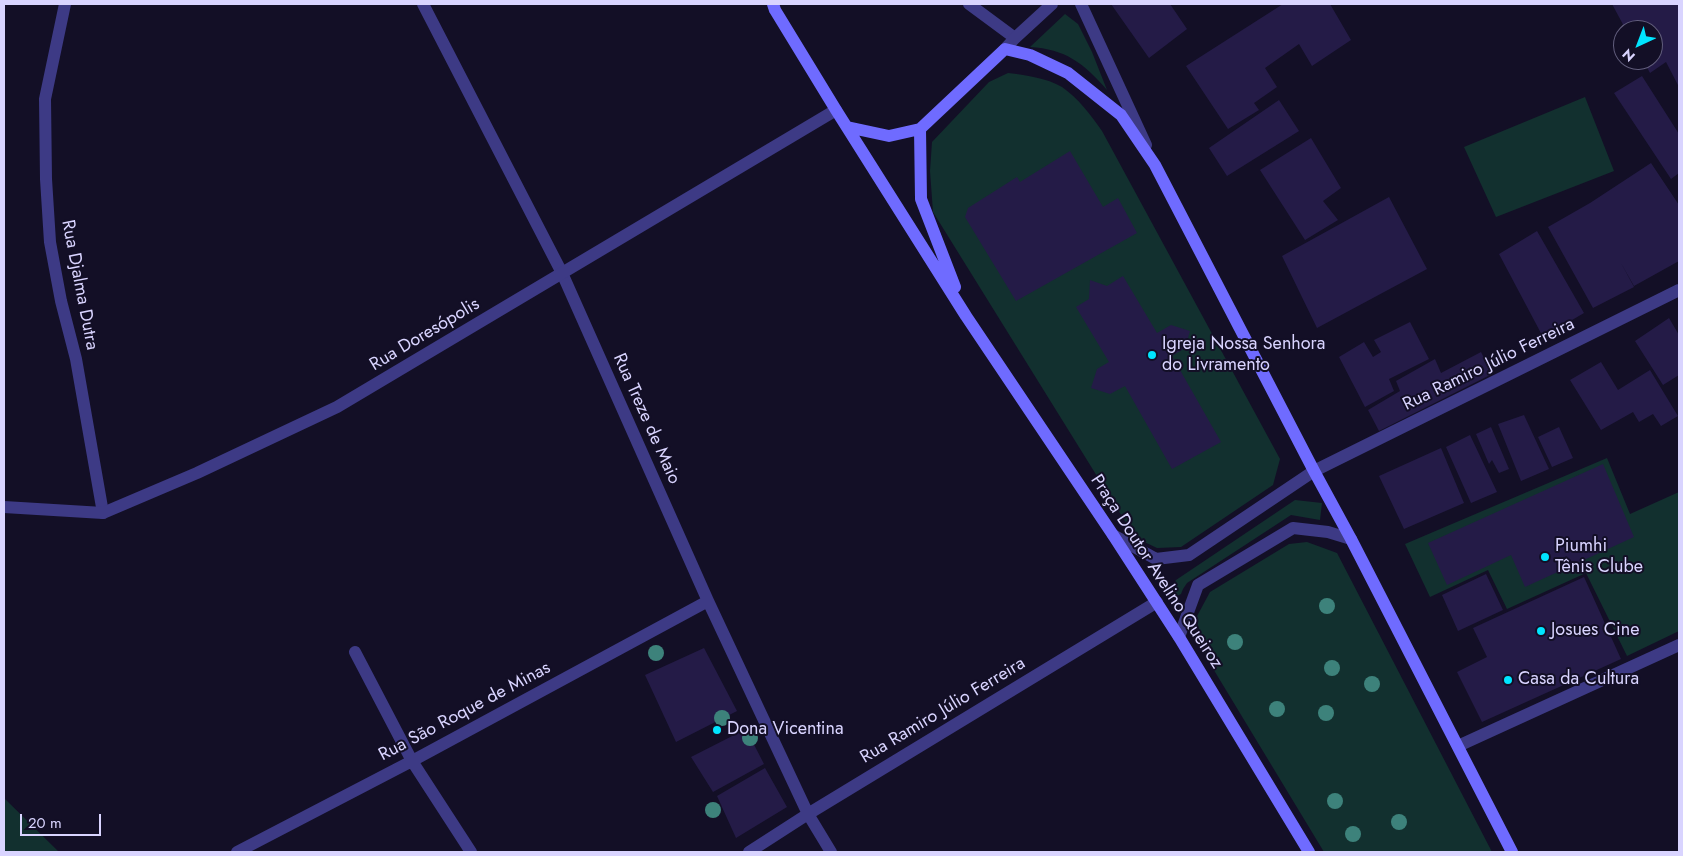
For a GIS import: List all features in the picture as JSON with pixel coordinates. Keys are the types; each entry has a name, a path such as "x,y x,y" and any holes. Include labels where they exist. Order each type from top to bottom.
{"main road":[{"name":"Praça Doutor Avelino Queiroz","path":"773,4 836,110 966,316 1179,637 1309,852"},
{"path":"848,127 889,136 920,129 1005,49 1030,55 1068,73 1121,115 1155,165 1512,852"},
{"name":"Praça Doutor Avelino Queiroz","path":"920,129 921,199 966,316"}],"street":[{"name":"Rua Djalma Dutra","path":"65,4 45,99 46,179 50,242 61,301 76,359 103,513"},
{"name":"Rua Treze de Maio","path":"423,4 562,273 708,601 808,814 831,852"},
{"path":"969,4 1015,38"},
{"path":"1005,49 1052,4"},
{"path":"1081,4 1155,165"},
{"name":"Rua Doresópolis","path":"4,508 103,513 197,473 337,407 836,110"},
{"name":"Rua Ramiro Júlio Ferreira","path":"1314,472 1679,290"},
{"name":"Praça Doutor Avelino Queiroz","path":"1113,535 1156,559 1189,555 1314,472"},
{"name":"Praça Doutor Avelino Queiroz","path":"1179,637 1198,585 1293,528 1328,532 1351,539"},
{"name":"Rua São Roque de Minas","path":"237,852 412,761 708,601"},
{"name":"Rua Ramiro Júlio Ferreira","path":"749,852 1156,602"},
{"path":"1458,746 1679,645"},
{"path":"355,652 412,761 471,852"}],"green space":[{"path":"1065,14 1078,24 1092,52 1107,90 1090,72 1073,59 1054,51 1030,47"},
{"path":"1008,73 1043,79 1062,87 1079,102 1098,125 1280,459 1273,485 1181,547 1157,548 1136,538 933,212 930,171 932,142 989,82"},
{"path":"1585,97 1614,171 1496,217 1464,147"},
{"name":"Piumhi Tênis Clube","path":"1607,458 1630,514 1679,492 1679,631 1627,656 1586,573 1507,609 1488,570 1430,597 1405,544"},
{"path":"1295,500 1322,503 1320,520 1291,515 1187,583 1181,594 1175,597 1172,588 1176,580"},
{"path":"1307,542 1337,553 1492,852 1324,852 1206,657 1196,618 1210,592 1289,544"},
{"path":"4,798 59,852 4,852"}],"building":[{"path":"1111,4 1170,4 1187,29 1149,58"},
{"path":"1283,4 1330,4 1351,40 1312,66 1299,44 1265,68 1277,87 1254,103 1259,110 1228,129 1186,66"},
{"path":"1612,4 1679,4 1679,87 1666,62 1663,64 1663,20 1621,20"},
{"path":"1642,76 1679,134 1679,173 1671,179 1614,93"},
{"path":"1279,100 1299,131 1227,176 1209,148"},
{"path":"1311,138 1341,188 1323,201 1338,220 1305,240 1260,170"},
{"path":"1070,151 1103,207 1118,198 1137,233 1016,301 965,217 968,208 1017,177 1020,182"},
{"path":"1651,163 1679,205 1679,261 1634,286 1621,263 1634,287 1593,308 1548,227 1590,203"},
{"path":"1389,197 1427,269 1317,328 1282,256"},
{"path":"1537,231 1584,313 1543,337 1499,254"},
{"path":"1123,276 1157,333 1171,325 1190,331 1185,348 1172,356 1221,442 1172,469 1125,386 1110,394 1091,388 1097,369 1109,362 1076,307 1089,299 1090,280 1107,286"},
{"path":"1669,318 1679,335 1679,375 1663,385 1635,341"},
{"path":"1410,322 1429,359 1389,379 1394,391 1365,407 1339,357 1364,342 1373,357 1381,352 1374,340"},
{"path":"1481,352 1492,374 1379,431 1368,410 1400,391 1396,381 1435,359 1441,373"},
{"path":"1601,362 1618,390 1650,370 1678,416 1661,426 1653,414 1639,422 1633,412 1601,430 1570,380"},
{"path":"1524,415 1549,469 1521,481 1498,424"},
{"path":"1491,427 1509,469 1499,473 1492,460 1489,464 1476,434"},
{"path":"1559,427 1573,458 1552,467 1538,437"},
{"path":"1470,435 1497,492 1471,503 1446,447"},
{"path":"1441,448 1464,503 1404,529 1379,476"},
{"path":"1603,464 1634,537 1525,587 1511,555 1447,585 1428,543"},
{"path":"1486,574 1503,610 1458,631 1442,595"},
{"name":"Josues Cine","path":"1584,577 1621,659 1482,722 1457,672 1487,657 1473,628"},
{"path":"704,648 737,711 676,742 645,675"},
{"path":"746,729 764,764 713,792 691,757"},
{"path":"765,768 787,807 736,838 717,796"}],"place":[{"name":"Igreja Nossa Senhora do Livramento","path":"1152,355"},
{"name":"Piumhi Tênis Clube","path":"1545,557"},
{"name":"Josues Cine","path":"1541,631"},
{"name":"Casa da Cultura","path":"1508,680"},
{"name":"Dona Vicentina","path":"717,730"}]}
